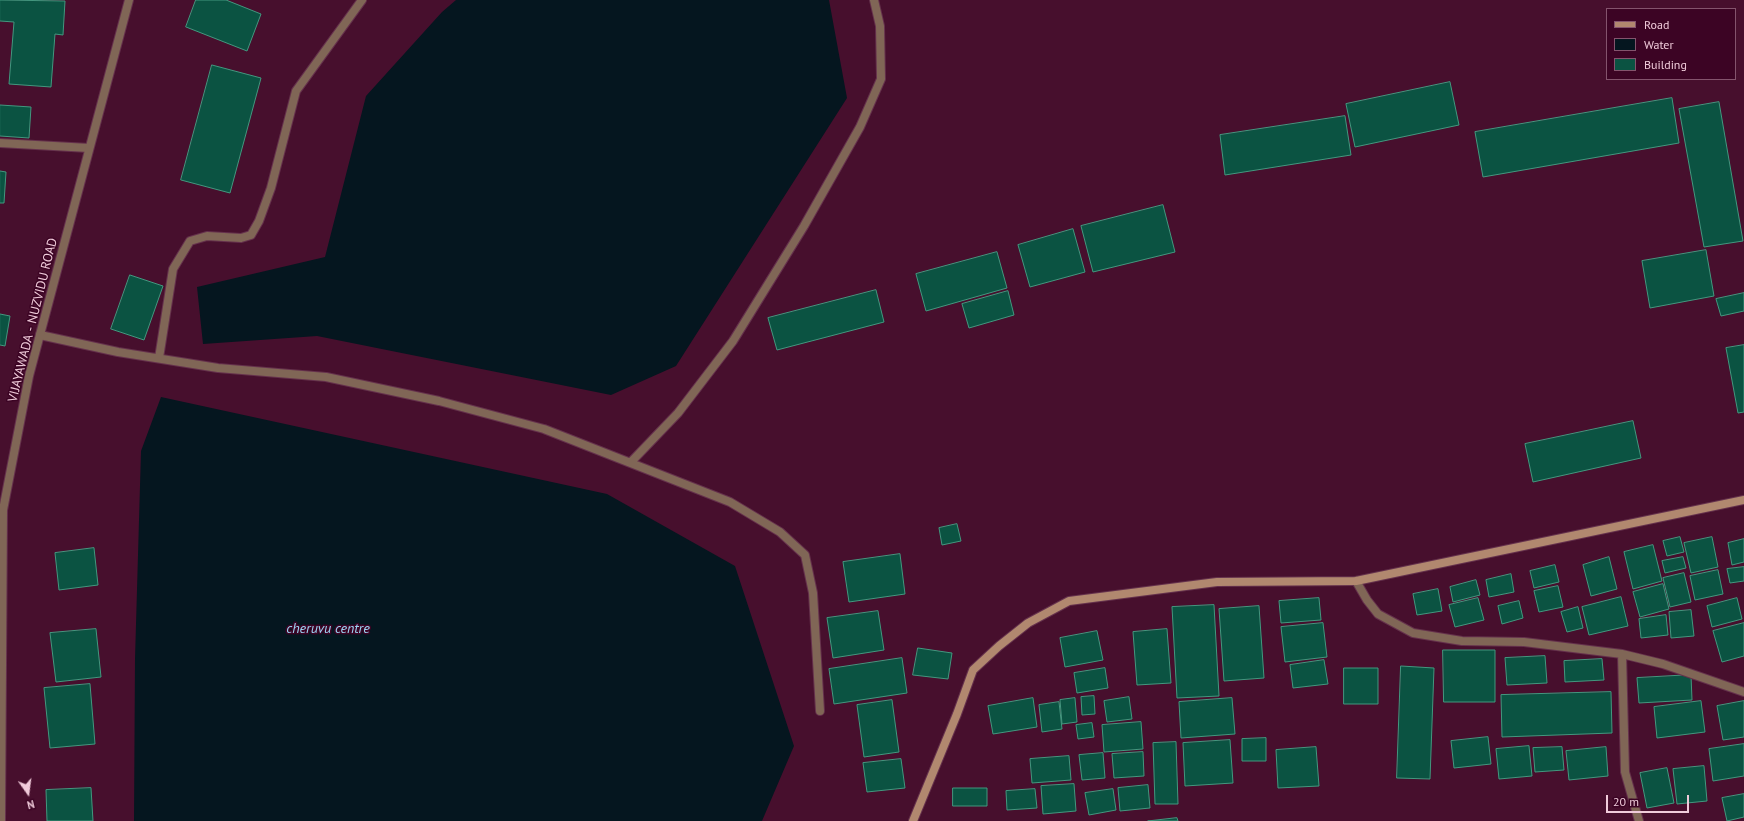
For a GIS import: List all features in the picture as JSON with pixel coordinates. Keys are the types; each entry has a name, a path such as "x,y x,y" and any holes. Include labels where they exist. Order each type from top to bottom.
{"main road":[{"path":"913,821 957,714 973,670 998,646 1028,623 1069,601 1217,582 1356,581 1744,500"}],"street":[{"name":"VIJAYAWADA - NUZVIDU ROAD","path":"1,821 1,510 29,376 129,0"},
{"path":"159,358 173,269 190,241 207,236 241,238 251,235 259,221 271,188 296,91 362,0"},
{"path":"631,462 678,413 733,341 804,226 860,126 881,79 880,26 874,0"},
{"path":"0,143 89,148"},
{"path":"40,335 118,352 218,368 326,377 439,401 544,429 730,502 780,532 805,555 813,593 820,711"},
{"path":"1356,581 1367,600 1378,614 1413,633 1462,641 1524,642 1622,654 1663,664 1744,692"},
{"path":"1622,654 1625,772 1640,821"}],"water":[{"path":"456,0 829,0 847,98 676,366 611,395 317,336 203,344 197,287 325,257 366,96 442,12"},
{"name":"cheruvu centre","path":"161,397 607,494 735,566 794,746 762,821 134,821 135,659 141,451"}],"building":[{"path":"0,0 65,1 63,35 55,34 51,87 9,84 14,22 0,21"},
{"path":"196,0 226,0 261,14 247,51 186,27"},
{"path":"212,65 261,78 230,193 181,180"},
{"path":"1450,82 1459,125 1355,147 1346,104"},
{"path":"1672,98 1679,143 1483,177 1475,132"},
{"path":"1719,102 1743,241 1704,247 1679,109"},
{"path":"0,105 31,107 29,138 0,136"},
{"path":"1345,116 1351,155 1225,175 1220,135"},
{"path":"0,171 6,172 4,203 0,203"},
{"path":"1163,205 1175,252 1093,272 1081,226"},
{"path":"1073,229 1085,272 1030,287 1018,245"},
{"path":"1706,250 1714,296 1650,308 1642,261"},
{"path":"997,252 1007,288 926,311 916,274"},
{"path":"130,275 163,286 144,340 111,329"},
{"path":"876,290 884,322 777,350 768,318"},
{"path":"1008,291 1014,315 969,328 962,304"},
{"path":"1744,293 1744,311 1721,316 1716,299"},
{"path":"0,314 10,316 5,346 0,345"},
{"path":"1744,345 1744,412 1738,413 1726,348"},
{"path":"1633,421 1641,458 1533,482 1525,444"},
{"path":"957,524 961,541 942,545 939,528"},
{"path":"1680,537 1684,552 1667,556 1663,541"},
{"path":"1712,537 1718,567 1691,573 1684,543"},
{"path":"1744,539 1744,562 1732,565 1728,543"},
{"path":"1653,545 1662,581 1633,589 1624,552"},
{"path":"94,548 98,585 59,590 55,553"},
{"path":"900,554 905,594 849,602 843,562"},
{"path":"1609,557 1617,589 1591,596 1583,565"},
{"path":"1683,557 1686,568 1665,573 1662,561"},
{"path":"1555,565 1559,582 1534,588 1530,571"},
{"path":"1744,567 1744,581 1730,583 1727,569"},
{"path":"1718,570 1723,594 1695,600 1690,576"},
{"path":"1684,573 1691,602 1670,607 1663,578"},
{"path":"1511,574 1514,592 1489,597 1486,580"},
{"path":"1476,580 1480,595 1453,602 1450,587"},
{"path":"1663,584 1669,609 1640,617 1633,592"},
{"path":"1558,586 1563,607 1539,612 1534,591"},
{"path":"1438,589 1442,611 1417,615 1413,594"},
{"path":"1621,597 1628,626 1589,635 1582,607"},
{"path":"1319,598 1321,620 1281,623 1279,601"},
{"path":"1478,598 1484,620 1455,627 1449,605"},
{"path":"1737,598 1742,619 1712,627 1707,606"},
{"path":"1519,601 1523,618 1502,624 1498,606"},
{"path":"1214,605 1219,696 1177,698 1172,607"},
{"path":"1259,606 1264,678 1224,681 1219,609"},
{"path":"1578,607 1583,628 1567,632 1561,612"},
{"path":"1691,610 1694,636 1671,638 1669,612"},
{"path":"878,611 884,650 833,658 827,618"},
{"path":"1666,615 1668,635 1641,638 1639,619"},
{"path":"1323,623 1327,657 1285,662 1281,627"},
{"path":"1744,623 1744,656 1722,662 1713,631"},
{"path":"96,629 101,677 56,682 50,633"},
{"path":"1167,629 1171,683 1137,685 1133,632"},
{"path":"1097,631 1103,660 1065,667 1060,638"},
{"path":"918,648 952,653 948,679 913,675"},
{"path":"1443,650 1495,650 1495,702 1444,702"},
{"path":"1545,656 1547,683 1507,685 1505,658"},
{"path":"902,658 907,693 834,704 829,669"},
{"path":"1602,659 1604,680 1565,682 1564,661"},
{"path":"1324,660 1328,684 1293,688 1290,665"},
{"path":"1401,666 1434,668 1430,779 1397,778"},
{"path":"1105,668 1108,688 1077,693 1074,673"},
{"path":"1344,668 1378,668 1378,704 1344,704"},
{"path":"1691,675 1692,700 1639,703 1637,678"},
{"path":"90,684 95,744 50,748 44,688"},
{"path":"1611,692 1612,733 1502,737 1501,695"},
{"path":"1094,696 1095,714 1082,715 1081,697"},
{"path":"1129,697 1132,719 1107,722 1104,701"},
{"path":"1033,698 1037,727 993,734 988,706"},
{"path":"1075,698 1077,722 1062,724 1060,700"},
{"path":"1232,698 1235,734 1181,738 1179,702"},
{"path":"892,700 899,752 864,757 857,705"},
{"path":"1701,701 1705,732 1657,738 1654,707"},
{"path":"1744,701 1744,737 1723,740 1717,706"},
{"path":"1059,702 1062,729 1042,732 1039,705"},
{"path":"1141,722 1143,749 1104,752 1102,725"},
{"path":"1092,723 1094,737 1078,739 1076,725"},
{"path":"1488,737 1491,764 1454,768 1451,741"},
{"path":"1266,738 1266,761 1242,761 1242,739"},
{"path":"1230,740 1233,783 1185,786 1183,743"},
{"path":"1176,742 1178,804 1155,804 1153,743"},
{"path":"1744,744 1744,776 1713,781 1709,749"},
{"path":"1529,746 1532,776 1499,779 1496,749"},
{"path":"1316,747 1319,786 1278,788 1276,750"},
{"path":"1562,747 1564,770 1535,772 1533,748"},
{"path":"1606,747 1608,776 1569,780 1566,751"},
{"path":"1143,752 1144,776 1114,778 1112,754"},
{"path":"1103,753 1105,778 1082,780 1079,755"},
{"path":"1069,756 1071,780 1032,783 1030,759"},
{"path":"901,759 905,788 867,792 863,763"},
{"path":"1704,766 1707,801 1677,804 1673,769"},
{"path":"1667,768 1674,803 1647,808 1640,773"},
{"path":"1074,784 1076,811 1043,814 1041,786"},
{"path":"1148,785 1150,808 1120,811 1118,788"},
{"path":"91,788 93,821 47,821 46,790"},
{"path":"953,788 987,788 987,806 953,806"},
{"path":"1035,789 1037,808 1007,810 1006,791"},
{"path":"1113,789 1116,810 1089,815 1085,793"},
{"path":"1744,794 1744,817 1727,821 1722,798"},
{"path":"1177,818 1178,821 1148,821"}]}
